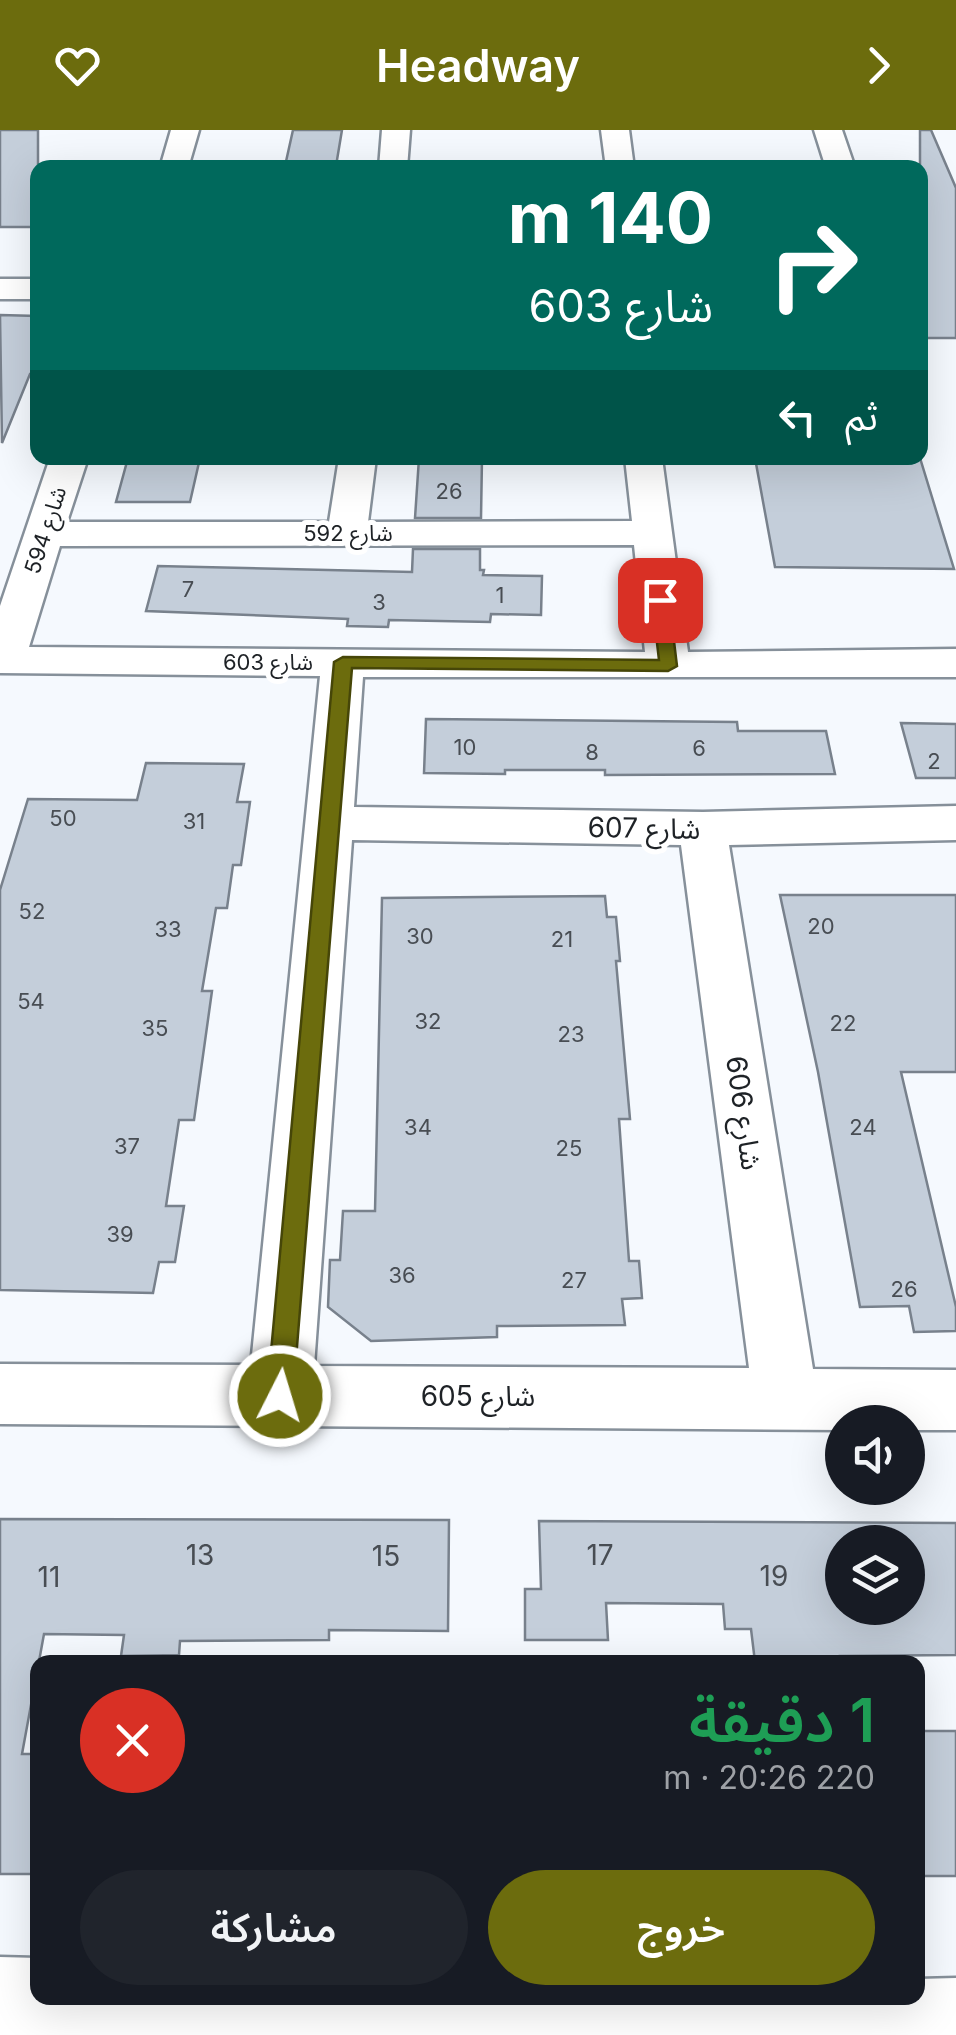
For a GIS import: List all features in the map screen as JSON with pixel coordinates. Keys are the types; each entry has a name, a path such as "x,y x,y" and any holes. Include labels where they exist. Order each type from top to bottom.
{"street":[{"path":"176,160 185,130"},
{"path":"394,160 396,130"},
{"path":"615,130 619,160"},
{"path":"828,130 838,160"},
{"path":"0,289 30,289"},
{"name":"شارع 594","path":"2,660 67,465"},
{"path":"347,533 357,465"},
{"path":"645,465 668,666"},
{"name":"شارع 592","path":"44,534 652,534"},
{"name":"شارع 603","path":"2,660 668,666 956,663"},
{"path":"280,1396 343,662"},
{"name":"شارع 607","path":"332,823 704,828 956,823"},
{"name":"شارع 606","path":"704,828 786,1397"},
{"name":"شارع 605","path":"0,1394 956,1400"},
{"path":"0,1998 30,2001"},
{"path":"69,2005 208,2019 860,2028 956,2019"}],"building":[{"path":"0,130 38,130 38,160 30,160 30,227 0,227"},
{"path":"293,130 342,130 337,160 286,160"},
{"path":"920,130 931,130 956,188 956,338 928,338 928,160 920,160"},
{"path":"0,315 30,316 30,374 2,443"},
{"path":"126,465 198,465 190,502 116,502"},
{"path":"419,465 482,465 481,518 415,518"},
{"path":"756,465 922,465 954,569 775,567"},
{"path":"413,549 480,549 483,575 542,576 541,615 491,614 490,622 389,620 388,627 347,626 348,619 146,611 158,566 412,572"},
{"path":"426,719 737,722 738,731 826,731 835,774 605,775 605,770 424,773"},
{"path":"901,723 956,724 956,778 916,778"},
{"path":"146,763 244,764 237,802 250,802 241,865 233,865 227,908 216,908 202,991 212,991 194,1120 179,1120 166,1206 184,1206 175,1262 159,1262 153,1293 0,1290 0,890 28,799 137,800"},
{"path":"780,895 956,895 956,1072 901,1072 956,1307 956,1331 914,1332 909,1306 860,1307 818,1072"},
{"path":"605,896 607,917 616,917 620,961 616,961 630,1119 619,1119 629,1261 639,1261 642,1298 622,1299 625,1325 497,1326 497,1337 371,1341 328,1307 330,1260 340,1260 343,1211 375,1211 382,898"},
{"path":"0,1519 449,1520 448,1631 329,1630 329,1640 180,1641 179,1655 121,1655 124,1635 44,1634 40,1655 30,1655 30,1710 22,1754 30,1754 30,1874 0,1874"},
{"path":"539,1521 956,1523 956,1655 754,1655 751,1629 725,1629 723,1604 606,1603 608,1640 525,1640 525,1589 541,1589"},
{"path":"925,1731 956,1731 956,1876 925,1876"}],"route":[{"path":"280,1396 343,662 668,666 660,600"}]}
